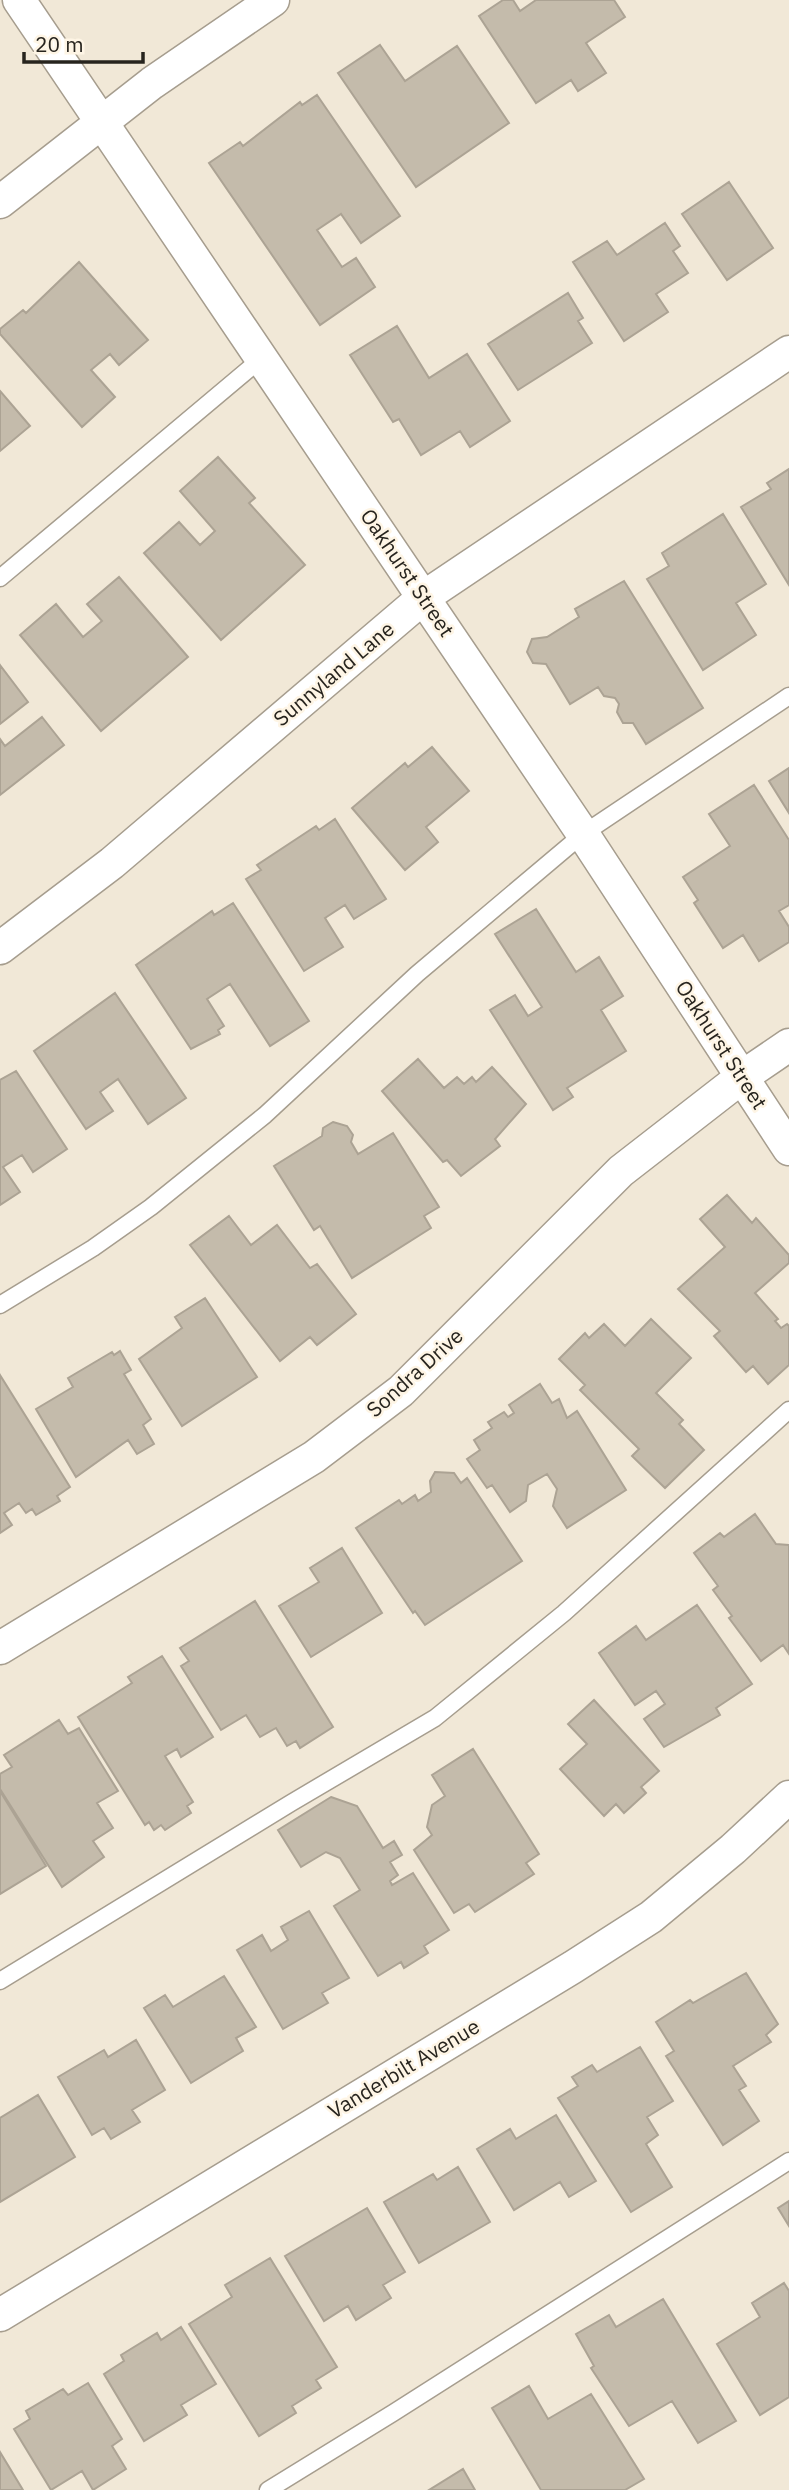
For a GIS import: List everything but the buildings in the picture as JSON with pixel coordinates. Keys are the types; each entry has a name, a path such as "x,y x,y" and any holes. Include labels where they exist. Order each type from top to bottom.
{"street":[{"name":"Oakhurst Street","path":"19,0 583,834 789,1149"},
{"path":"0,202 152,83 273,0"},
{"name":"Sunnyland Lane","path":"0,948 112,863 424,597 789,352"},
{"name":"Sondra Drive","path":"0,1648 314,1457 401,1391 621,1171 742,1077 789,1045"},
{"name":"Vanderbilt Avenue","path":"0,2315 651,1917 733,1849 789,1797"}],"lane":[{"path":"0,578 262,358"},
{"path":"0,1305 93,1248 265,1115 417,974 583,834 789,696"},
{"path":"0,1981 435,1718 564,1614 789,1410"},
{"path":"268,2490 429,2391 789,2161"}]}
